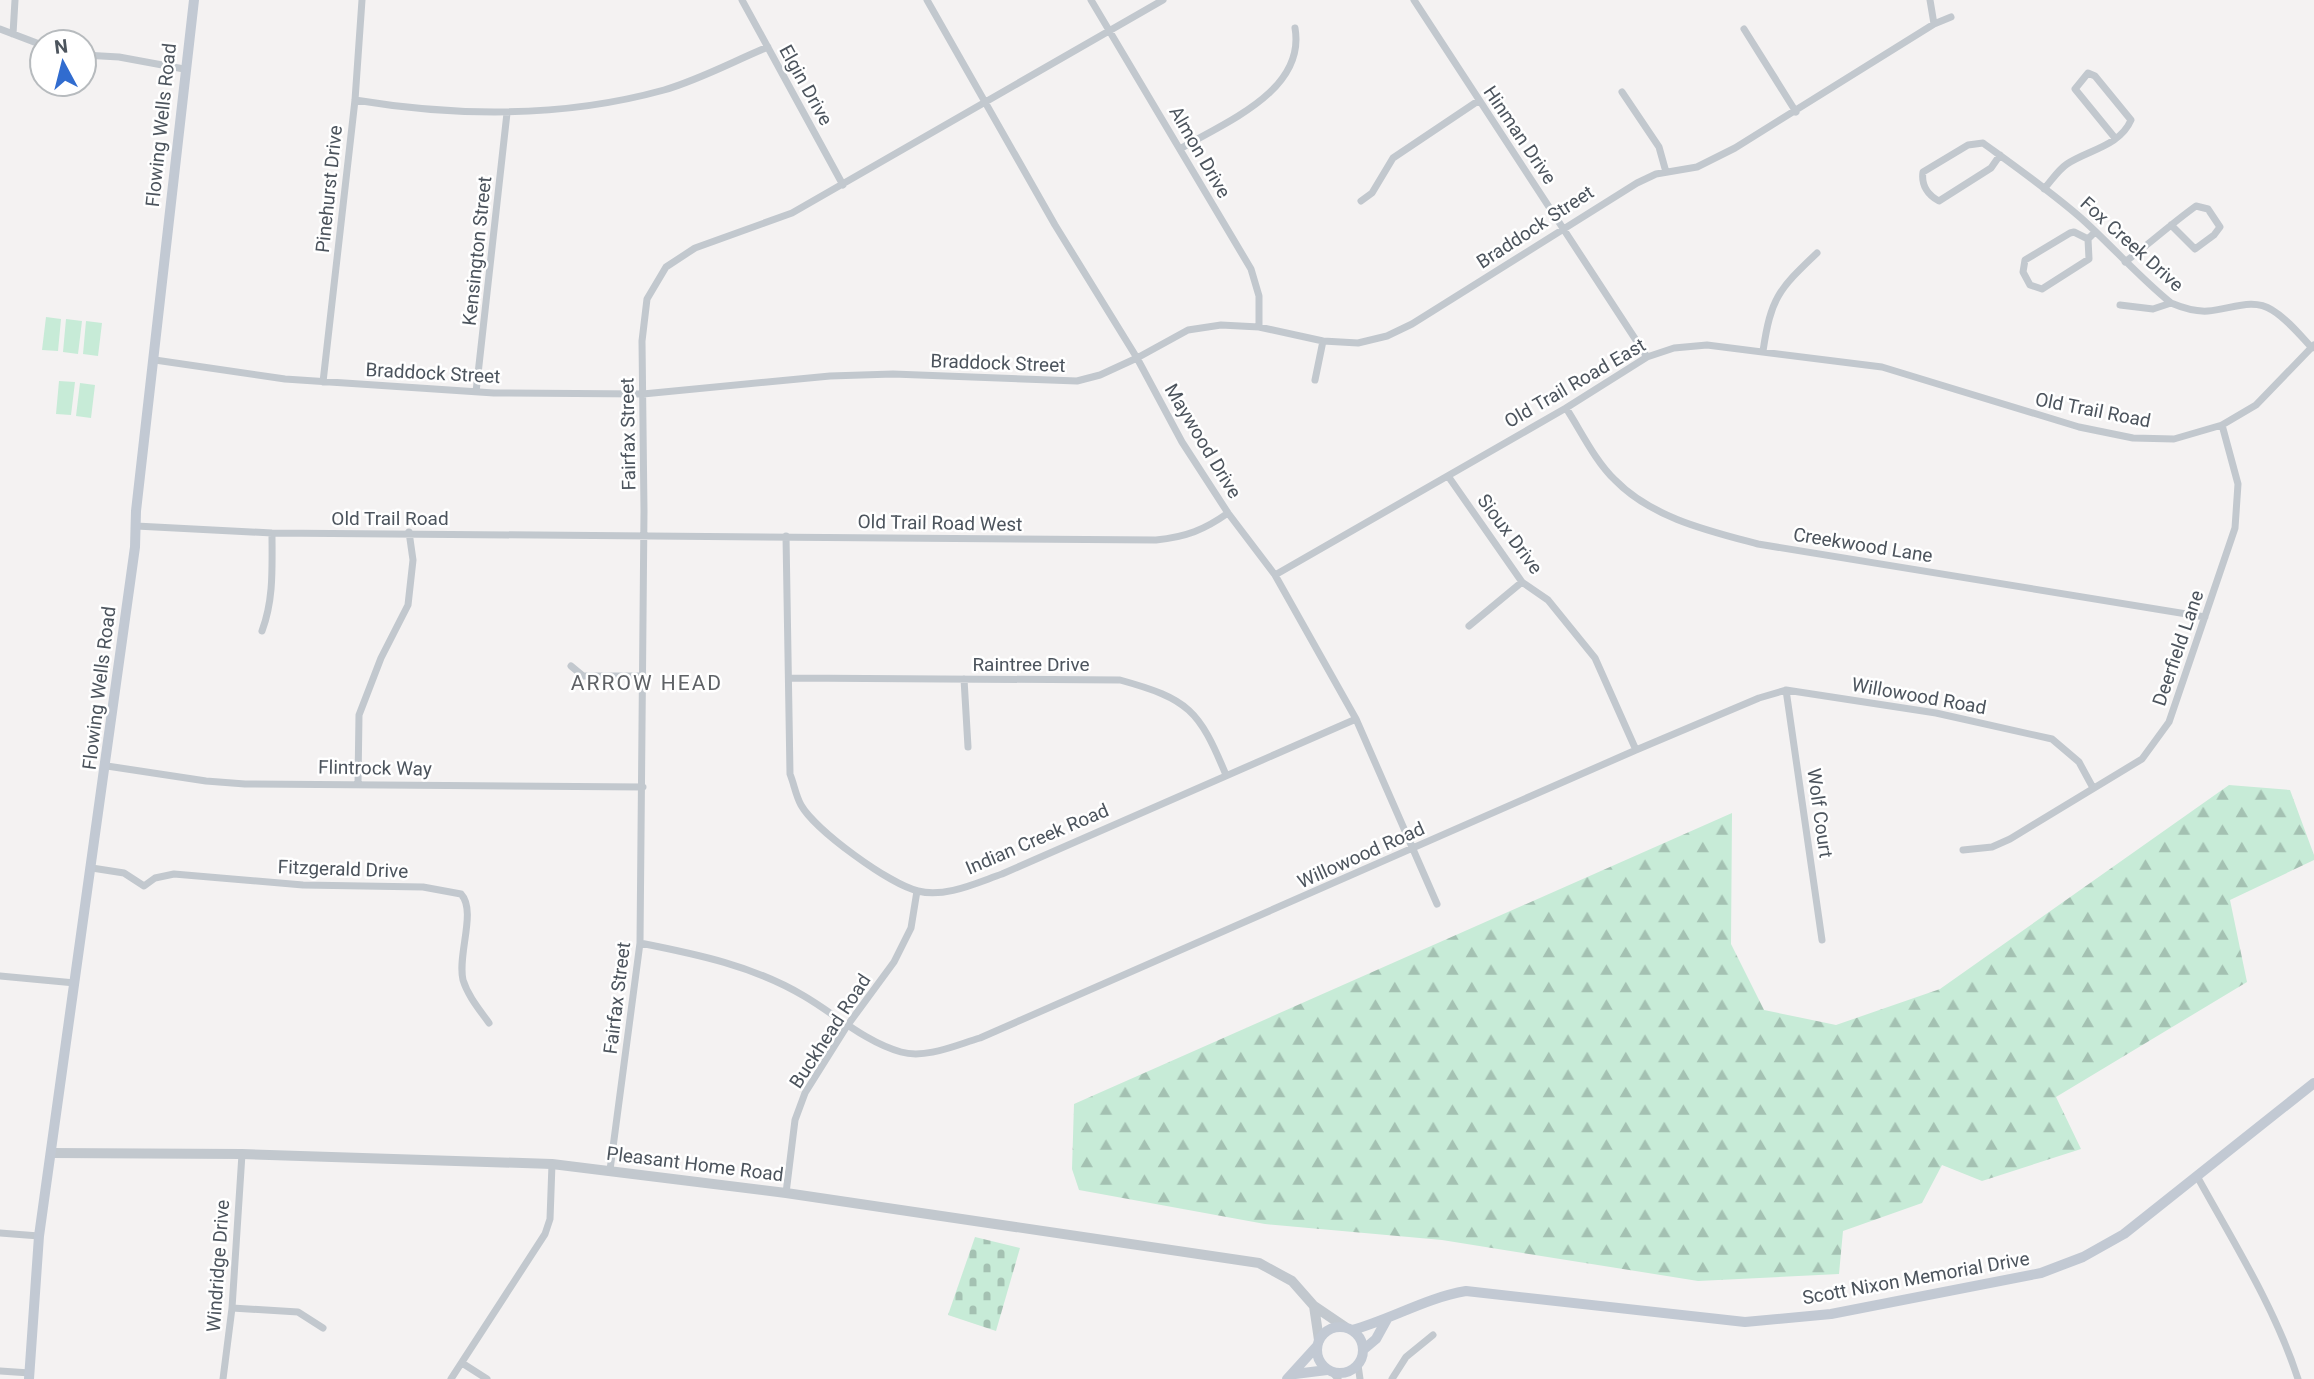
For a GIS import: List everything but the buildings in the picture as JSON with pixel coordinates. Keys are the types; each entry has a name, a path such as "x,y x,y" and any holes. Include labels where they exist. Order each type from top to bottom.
{"main road":[{"name":"Flowing Wells Road","path":"29,1376 40,1236 107,766 155,360 184,69 194,0"},
{"name":"Scott Nixon Memorial Drive","path":"1348,1329 1387,1319 1438,1296 1466,1291 1745,1322 1830,1314 2041,1273 2083,1257 2124,1234 2198,1178 2314,1083"},
{"name":"Scott Nixon Memorial Drive","path":"1363,1350 1376,1339 1387,1319"},
{"path":"1329,1329 1348,1329 1358,1335 1363,1350 1358,1365 1345,1373 1291,1376 1329,1329"},
{"path":"1318,1343 1320,1362 1333,1374"}],"street":[{"path":"13,34 15,0"},
{"name":"Pinehurst Drive","path":"323,382 355,100 362,0"},
{"name":"Elgin Drive","path":"742,0 843,185"},
{"name":"Maywood Drive","path":"927,0 1137,358 1182,442 1228,513 1275,575 1356,719 1437,904"},
{"name":"Almon Drive","path":"1091,0 1251,269 1259,296 1259,327"},
{"name":"Fairfax Street","path":"610,1170 640,943 644,534 642,341 648,299 666,267 695,248 792,213 1112,32 1163,0"},
{"name":"Hinman Drive","path":"1414,0 1647,357"},
{"path":"1930,0 1934,24"},
{"name":"Braddock Street","path":"155,360 323,382 476,392 643,394 830,376 893,374 1077,381 1100,375 1137,358 1188,330 1222,326 1259,327 1323,341 1358,343 1387,337 1412,324 1612,196 1666,172 1697,167 1797,112 1934,24 1951,17"},
{"path":"1180,149 1269,93 1295,56 1298,46 1295,28"},
{"path":"0,29 28,40"},
{"path":"1744,29 1797,112"},
{"path":"355,100 404,108 507,113 592,106 666,89 768,47"},
{"path":"98,56 184,69"},
{"path":"2044,189 2062,168 2092,155 2126,131 2130,120 2095,76 2088,73 2075,89 2115,138"},
{"path":"1622,93 1659,147 1666,172"},
{"path":"1361,201 1373,192 1387,166 1400,152 1478,101"},
{"name":"Kensington Street","path":"476,392 507,113"},
{"name":"Fox Creek Drive","path":"2000,155 1991,169 1939,201 1930,196 1922,180 1923,172 1977,142 2000,155 2044,189 2171,303 2188,310 2209,311 2246,304 2261,305 2272,309 2313,347"},
{"path":"2125,262 2171,225 2201,205 2216,219 2219,231 2195,249 2171,225"},
{"path":"2074,232 2088,239 2089,259 2081,266 2042,289 2030,285 2023,272 2025,260 2070,233 2074,232"},
{"path":"2088,239 2095,233"},
{"path":"1763,351 1769,310 1783,285 1817,253"},
{"path":"2120,305 2153,310 2171,303"},
{"path":"1315,380 1323,341"},
{"name":"Old Trail Road East","path":"1275,575 1566,408 1647,357 1674,348 1707,345 1882,367 1961,393"},
{"name":"Old Trail Road","path":"1961,393 2080,428 2133,438 2174,439 2222,425 2256,405 2313,347"},
{"name":"Creekwood Lane","path":"1566,408 1614,480 1648,504 1692,526 1758,544 2205,617"},
{"name":"Deerfield Lane","path":"1963,850 1992,848 2092,786 2142,759 2169,722 2235,528 2238,484 2222,425"},
{"name":"Sioux Drive","path":"1448,476 1522,582 1548,600 1595,658 1636,750"},
{"name":"Old Trail Road West","path":"644,534 1156,540 1185,537 1204,530 1228,513"},
{"name":"Old Trail Road","path":"136,526 271,533 644,534"},
{"path":"262,631 272,592 271,533"},
{"path":"358,782 359,715 382,658 408,605 413,560 409,533"},
{"name":"Indian Creek Road","path":"786,536 790,774 802,805 821,831 880,871 918,891 950,892 1002,874 1356,719"},
{"path":"1469,626 1522,582"},
{"path":"571,666 583,676 643,676"},
{"name":"Raintree Drive","path":"790,678 1120,680 1163,692 1192,712 1211,740 1226,775"},
{"path":"964,679 968,747"},
{"name":"Willowood Road","path":"640,943 691,953 752,971 803,995 847,1026 903,1053 929,1053 980,1038 1636,750 1759,698 1786,690 1936,713 2052,739 2079,762 2092,786"},
{"name":"Wolf Court","path":"1786,690 1822,940"},
{"name":"Flintrock Way","path":"107,766 206,781 643,787"},
{"name":"Fitzgerald Drive","path":"92,868 124,873 144,886 155,878 174,874 303,885 423,887 461,894 468,905 461,962 464,981 470,997 489,1023"},
{"name":"Buckhead Road","path":"786,1193 795,1120 805,1093 847,1026 894,962 911,928 918,891"},
{"path":"0,976 75,983"},
{"name":"Pleasant Home Road","path":"51,1153 242,1154 552,1164 786,1193 1259,1263 1292,1281 1314,1306 1348,1329"},
{"name":"Windridge Drive","path":"223,1379 232,1308 242,1154"},
{"path":"451,1379 545,1234 550,1219 552,1164"},
{"path":"2198,1178 2252,1274 2291,1356 2298,1379"},
{"path":"0,1233 40,1236"},
{"path":"1314,1306 1318,1343"},
{"path":"232,1308 298,1312 323,1328"},
{"path":"1392,1379 1406,1357 1433,1335"},
{"path":"462,1363 487,1379"},
{"path":"1358,1365 1360,1379"},
{"path":"0,1371 29,1376"}],"green space":[{"path":"46,317 61,319 58,351 42,350"},
{"path":"66,319 82,321 78,354 63,352"},
{"path":"86,321 102,323 98,356 83,354"},
{"path":"59,381 75,382 71,415 56,414"},
{"path":"80,383 95,385 91,418 76,416"},
{"path":"2229,785 2290,790 2314,855 2314,860 2230,900 2247,982 2056,1097 2081,1149 1982,1181 1942,1165 1922,1203 1843,1231 1839,1274 1698,1281 1442,1240 1265,1224 1079,1190 1072,1169 1074,1104 1732,813 1731,944 1764,1010 1836,1025 1940,989"},
{"path":"975,1237 1020,1248 996,1331 948,1315"}],"district":[{"name":"ARROW HEAD","path":"647,683"}]}
